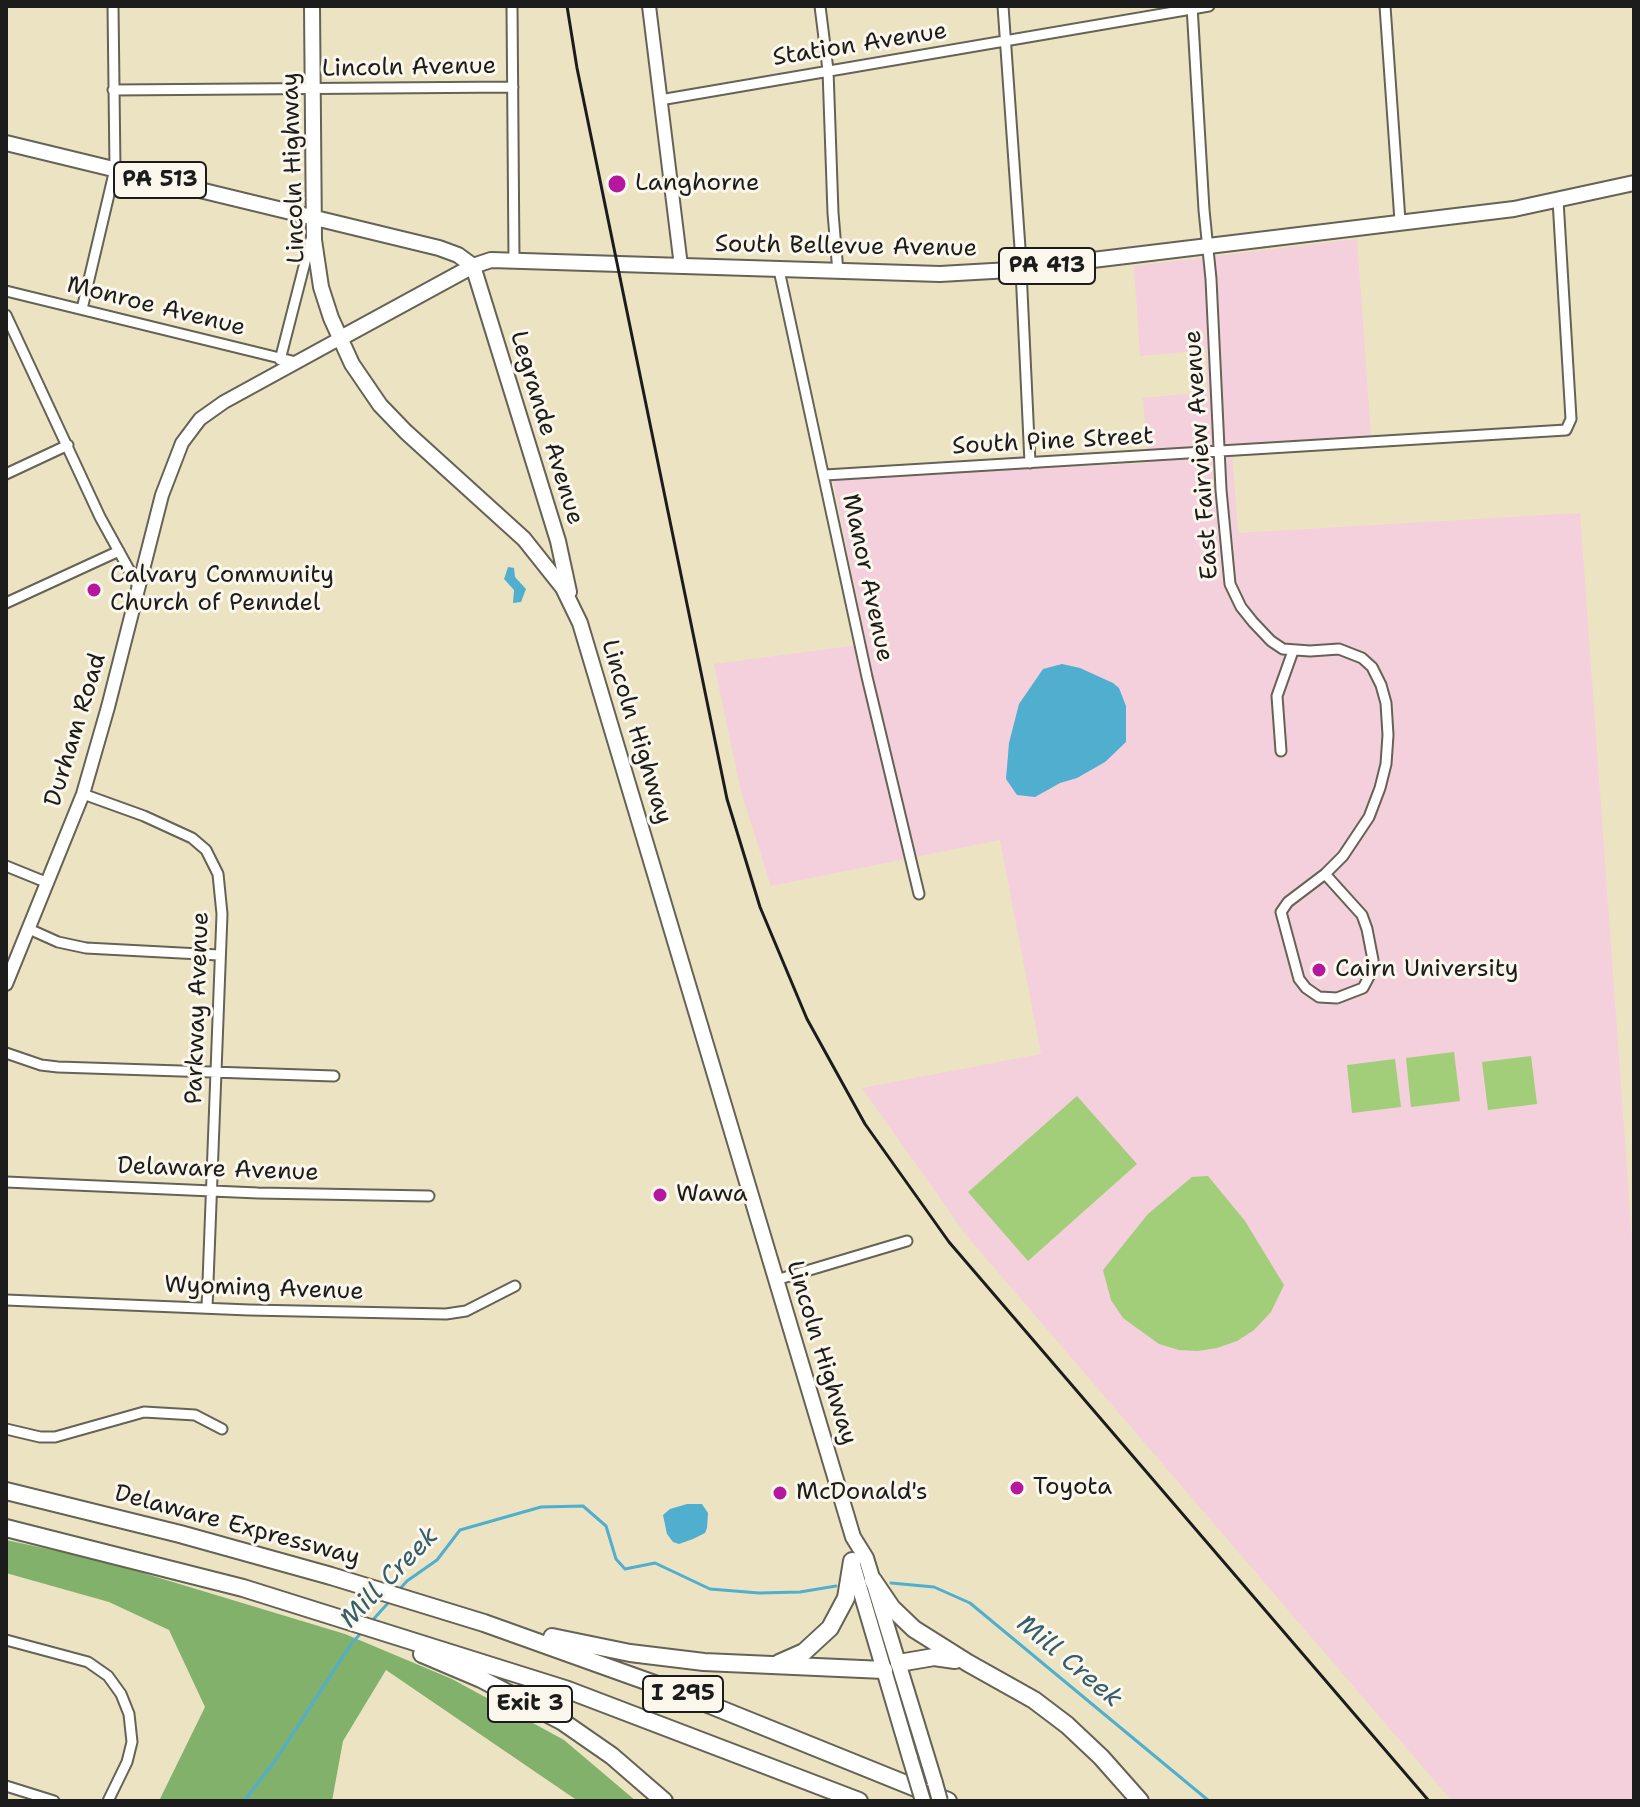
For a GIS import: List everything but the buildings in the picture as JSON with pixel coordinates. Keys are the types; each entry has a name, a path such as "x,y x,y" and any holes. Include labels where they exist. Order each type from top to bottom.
{"highway":[{"name":"Delaware Expressway","path":"6,1491 166,1530 484,1623 701,1701 948,1801"},
{"name":"Exit 3","path":"6,1528 243,1588 380,1633 536,1707 612,1756 664,1801"},
{"path":"767,1666 804,1652 830,1628 846,1598 852,1561"},
{"path":"873,1580 902,1619 968,1663 1051,1711 1092,1748 1140,1801"},
{"path":"484,1623 630,1653 704,1662 767,1666 891,1666 934,1657 968,1663"},
{"name":"I 295","path":"380,1633 568,1690 859,1801"}],"main road":[{"name":"Lincoln Highway","path":"312,6 313,223 321,287 339,339 360,378 380,405 524,539 552,571 572,604 595,668 853,1537"},
{"path":"649,6 681,266"},
{"name":"PA 513","path":"6,143 313,223 439,248 458,255 473,266"},
{"name":"South Bellevue Avenue","path":"1456,215 1634,174"},
{"name":"South Bellevue Avenue","path":"473,266 491,260 514,260 940,274 1021,269 1514,209 1634,183"},
{"name":"Durham Road","path":"6,984 83,794 166,482 182,443 211,410 473,266"},
{"name":"Legrande Avenue","path":"473,266 558,541 572,604"},
{"path":"853,1537 852,1561 930,1766 940,1801"},
{"path":"853,1537 866,1558 873,1580 910,1758 923,1801"}],"street":[{"path":"82,309 115,169 113,6"},
{"path":"512,6 514,260"},
{"path":"820,6 828,70 838,272"},
{"path":"1003,6 1021,269 1030,463"},
{"name":"Station Avenue","path":"660,100 1209,6"},
{"path":"1385,6 1400,221"},
{"name":"East Fairview Avenue","path":"1192,8 1230,584 1241,607 1262,631 1283,649 1293,651"},
{"name":"Lincoln Avenue","path":"113,90 513,87"},
{"name":"South Pine Street","path":"825,475 1561,431 1570,427 1558,200"},
{"path":"277,373 313,223"},
{"name":"Manor Avenue","path":"779,270 867,677 919,894"},
{"name":"Monroe Avenue","path":"6,291 296,362"},
{"path":"6,315 138,586"},
{"path":"6,474 68,445"},
{"path":"6,603 119,551"},
{"path":"1281,751 1277,696 1293,651 1339,649 1352,652 1372,667 1386,703 1386,764 1380,788 1360,833 1343,856 1282,908 1299,979 1306,988 1323,998 1345,996 1363,988 1372,971 1367,929 1362,915 1325,874"},
{"name":"Parkway Avenue","path":"83,794 184,833 206,850 218,874 221,892 207,1308"},
{"path":"6,866 48,883"},
{"path":"29,929 58,942 86,948 219,955"},
{"path":"6,1053 41,1065 58,1067 334,1076"},
{"name":"Delaware Avenue","path":"6,1182 429,1196"},
{"path":"776,1280 907,1241"},
{"name":"Wyoming Avenue","path":"6,1300 456,1313 515,1286"},
{"path":"6,1429 40,1437 55,1437 144,1412 195,1415 222,1429"},
{"path":"6,1640 88,1662 108,1676 121,1694 129,1714 132,1742 127,1762 108,1801"},
{"path":"6,1786 54,1801"}],"shaded area":[{"name":"Cairn University","path":"1357,239 1371,437 1232,452 1238,533 1580,513 1634,1268 1634,1801 1452,1801 966,1235 862,1088 1041,1054 1000,840 771,886 741,791 714,664 866,644 833,479 1148,463 1143,398 1207,392 1206,350 1140,356 1134,266"}],"green space":[{"path":"1454,1052 1460,1101 1411,1107 1406,1058"},
{"path":"1531,1056 1537,1104 1488,1110 1482,1062"},
{"path":"1395,1059 1401,1107 1352,1113 1347,1065"},
{"path":"1077,1096 1137,1164 1028,1261 968,1192"},
{"path":"1208,1176 1245,1221 1284,1285 1271,1312 1254,1330 1237,1341 1198,1351 1179,1350 1159,1344 1123,1318 1111,1300 1103,1270 1148,1214 1192,1177"},
{"path":"6,1540 100,1560 345,1634 452,1679 564,1740 636,1801 578,1801 386,1670 343,1741 332,1801 159,1801 205,1707 169,1630 109,1602 6,1573"}],"water":[{"path":"508,567 514,568 515,577 526,589 521,602 513,603 514,590 504,579"},
{"path":"1062,664 1080,668 1119,688 1126,706 1126,742 1105,762 1077,778 1060,783 1035,797 1017,795 1006,779 1009,743 1019,704 1043,669"},
{"path":"702,1504 708,1513 707,1528 705,1533 679,1544 667,1534 663,1515 670,1509"}],"waterway":[{"name":"Mill Creek","path":"399,1590 437,1560 460,1530 541,1507 583,1506 606,1526 616,1559 625,1569 655,1563 710,1589 759,1593 800,1592 836,1586"},
{"name":"Mill Creek","path":"891,1583 934,1587 970,1603 1209,1801"},
{"name":"Mill Creek","path":"370,1623 389,1602"},
{"name":"Mill Creek","path":"244,1801 275,1761 351,1644 362,1632"}],"railway":[{"path":"567,6 577,68 727,799 760,907 807,1019 865,1124 949,1242 1429,1801"}],"place":[{"name":"Langhorne","path":"617,184"},
{"name":"Calvary Community Church of Penndel","path":"94,590"},
{"name":"Cairn University","path":"1319,970"},
{"name":"Wawa","path":"660,1195"},
{"name":"Toyota","path":"1017,1488"},
{"name":"McDonald's","path":"780,1493"}]}
